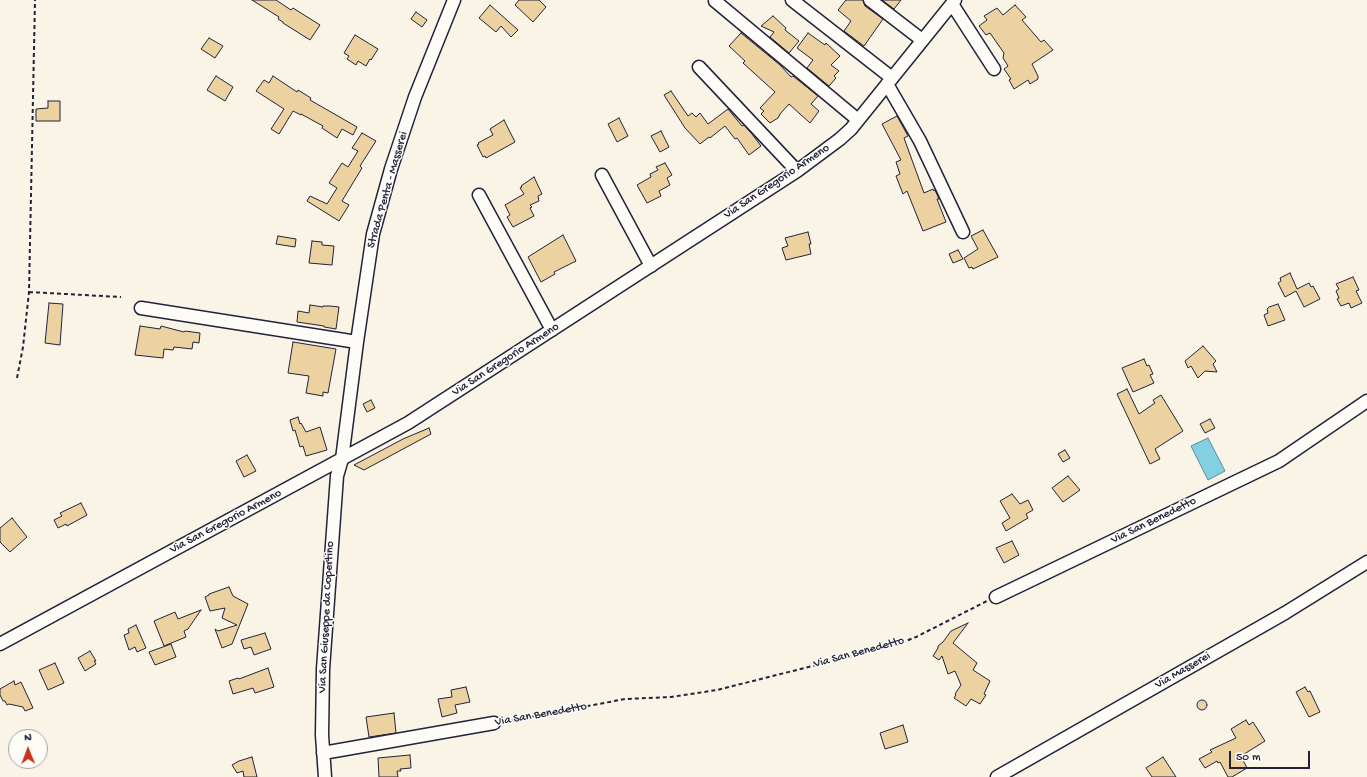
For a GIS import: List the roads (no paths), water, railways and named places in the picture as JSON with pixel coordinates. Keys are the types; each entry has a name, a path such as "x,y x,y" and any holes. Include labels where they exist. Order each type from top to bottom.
{"street":[{"name":"Strada Penta - Masserei","path":"342,459 373,234 391,169 416,96 454,0"},
{"path":"792,0 890,81 963,232"},
{"path":"870,0 922,40"},
{"path":"715,1 858,120"},
{"path":"954,1 994,69"},
{"name":"Via San Gregorio Armeno","path":"0,644 408,423 797,171 840,139 858,120 954,1"},
{"path":"699,67 797,171"},
{"path":"602,174 651,266"},
{"path":"479,195 552,330"},
{"path":"141,308 357,342"},
{"name":"Via San Benedetto","path":"996,597 1279,461 1367,401"},
{"name":"Via San Giuseppe da Copertino","path":"324,777 322,735 323,669 337,476 342,459"},
{"name":"Via Masserei","path":"997,777 1285,612 1367,562"},
{"name":"Via San Benedetto","path":"323,753 494,723"}],"water":[{"path":"1208,438 1225,471 1208,480 1191,446"}]}
